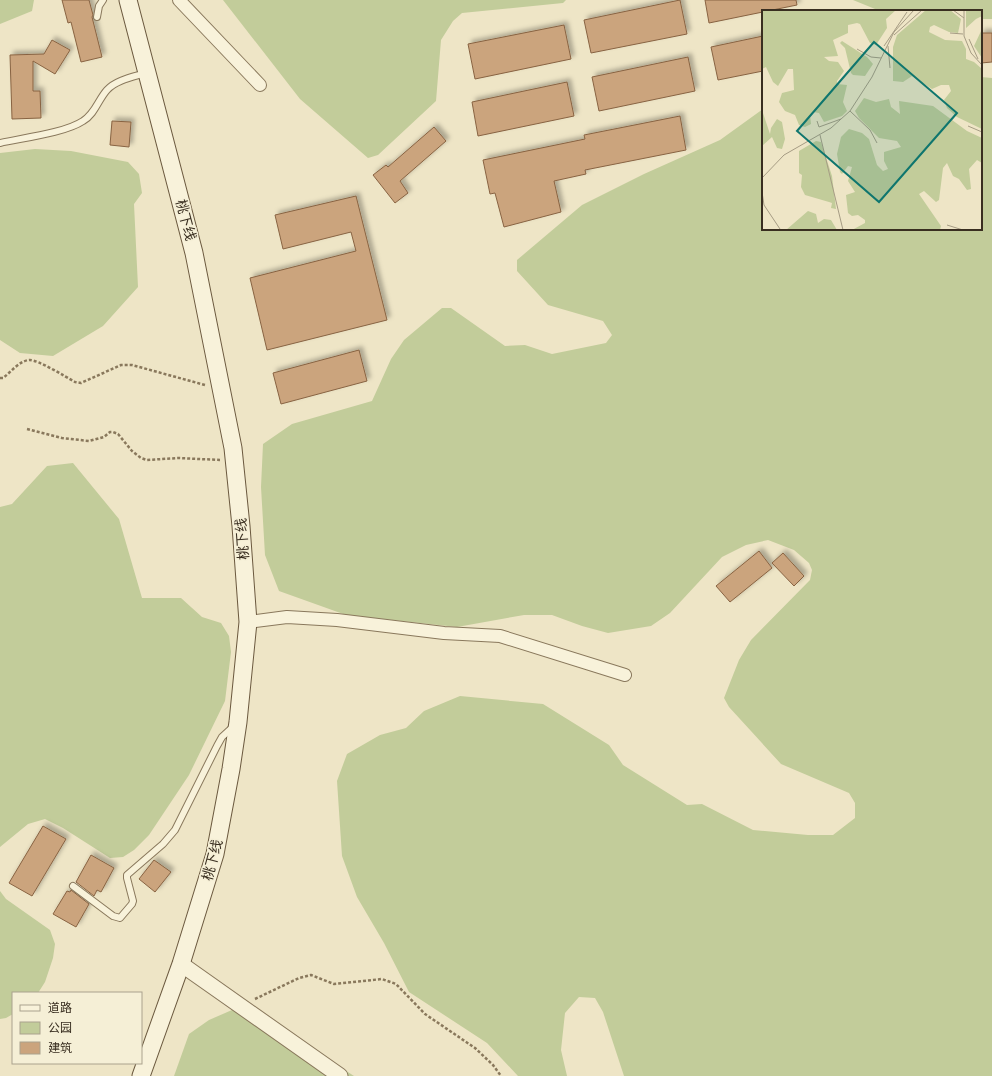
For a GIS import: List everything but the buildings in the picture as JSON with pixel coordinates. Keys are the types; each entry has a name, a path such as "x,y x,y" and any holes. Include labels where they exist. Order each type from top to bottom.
{"main road":[{"name":"桃下线","path":"128,0 194,253 221,389 234,461 241,526 248,622 238,722 215,854 181,964 141,1076"}],"street":[{"path":"179,0 260,85"},
{"path":"248,622 287,616 337,620 444,633 500,636 624,675"},
{"path":"181,964 340,1076"}],"lane":[{"path":"97,18 99,6 103,0"},
{"path":"0,143 67,128 83,121 92,113 107,90 126,78 147,73"},
{"path":"73,886 113,916 120,918 133,901 127,878 128,875 163,844 176,830 220,741 238,722"}],"path":[{"path":"0,378 3,378 21,364 29,360 37,361 68,378 81,383 121,366 132,365 221,389"},
{"path":"26,429 62,438 90,440 104,437 110,432 113,432 118,434 132,451 141,458 147,460 180,458 234,461"},
{"path":"252,1001 299,978 310,975 334,984 382,979 396,984 425,1014 475,1048 493,1065 501,1076"}],"green space":[{"path":"0,0 34,0 32,11 0,24"},
{"path":"223,0 566,0 563,3 462,13 453,21 441,40 436,101 378,155 368,158 300,99"},
{"path":"853,0 992,0 992,19 982,19 982,10 878,10"},
{"path":"982,77 992,78 992,1076 624,1076 603,1012 595,998 579,997 565,1013 561,1050 567,1076 518,1076 487,1043 409,992 384,943 357,897 342,856 337,781 347,754 380,735 406,728 424,711 460,696 543,704 609,745 623,765 687,805 702,804 753,830 808,835 833,835 855,818 855,803 849,793 781,764 729,707 724,698 739,660 751,640 810,580 812,570 809,563 794,550 768,540 746,545 722,557 670,613 651,626 608,633 582,626 552,615 524,615 457,627 346,615 279,591 265,555 261,487 263,444 292,424 372,401 391,359 404,340 442,308 451,308 505,346 525,345 552,354 606,343 612,335 603,321 548,305 517,271 517,260 582,205 644,174 720,140 762,110 762,230 982,230"},
{"path":"35,149 71,151 128,162 139,174 142,193 134,204 138,287 103,326 53,356 20,353 0,340 0,153"},
{"path":"73,463 119,519 142,598 181,598 202,617 221,623 229,636 231,652 225,701 189,775 149,835 134,850 123,857 110,858 63,828 45,819 28,824 0,847 0,507 12,504 47,466"},
{"path":"0,891 6,899 50,930 55,944 53,958 45,982 39,992 12,992 12,1015 0,1019"},
{"path":"232,1010 263,1017 354,1076 174,1076 189,1034 209,1020"}]}
